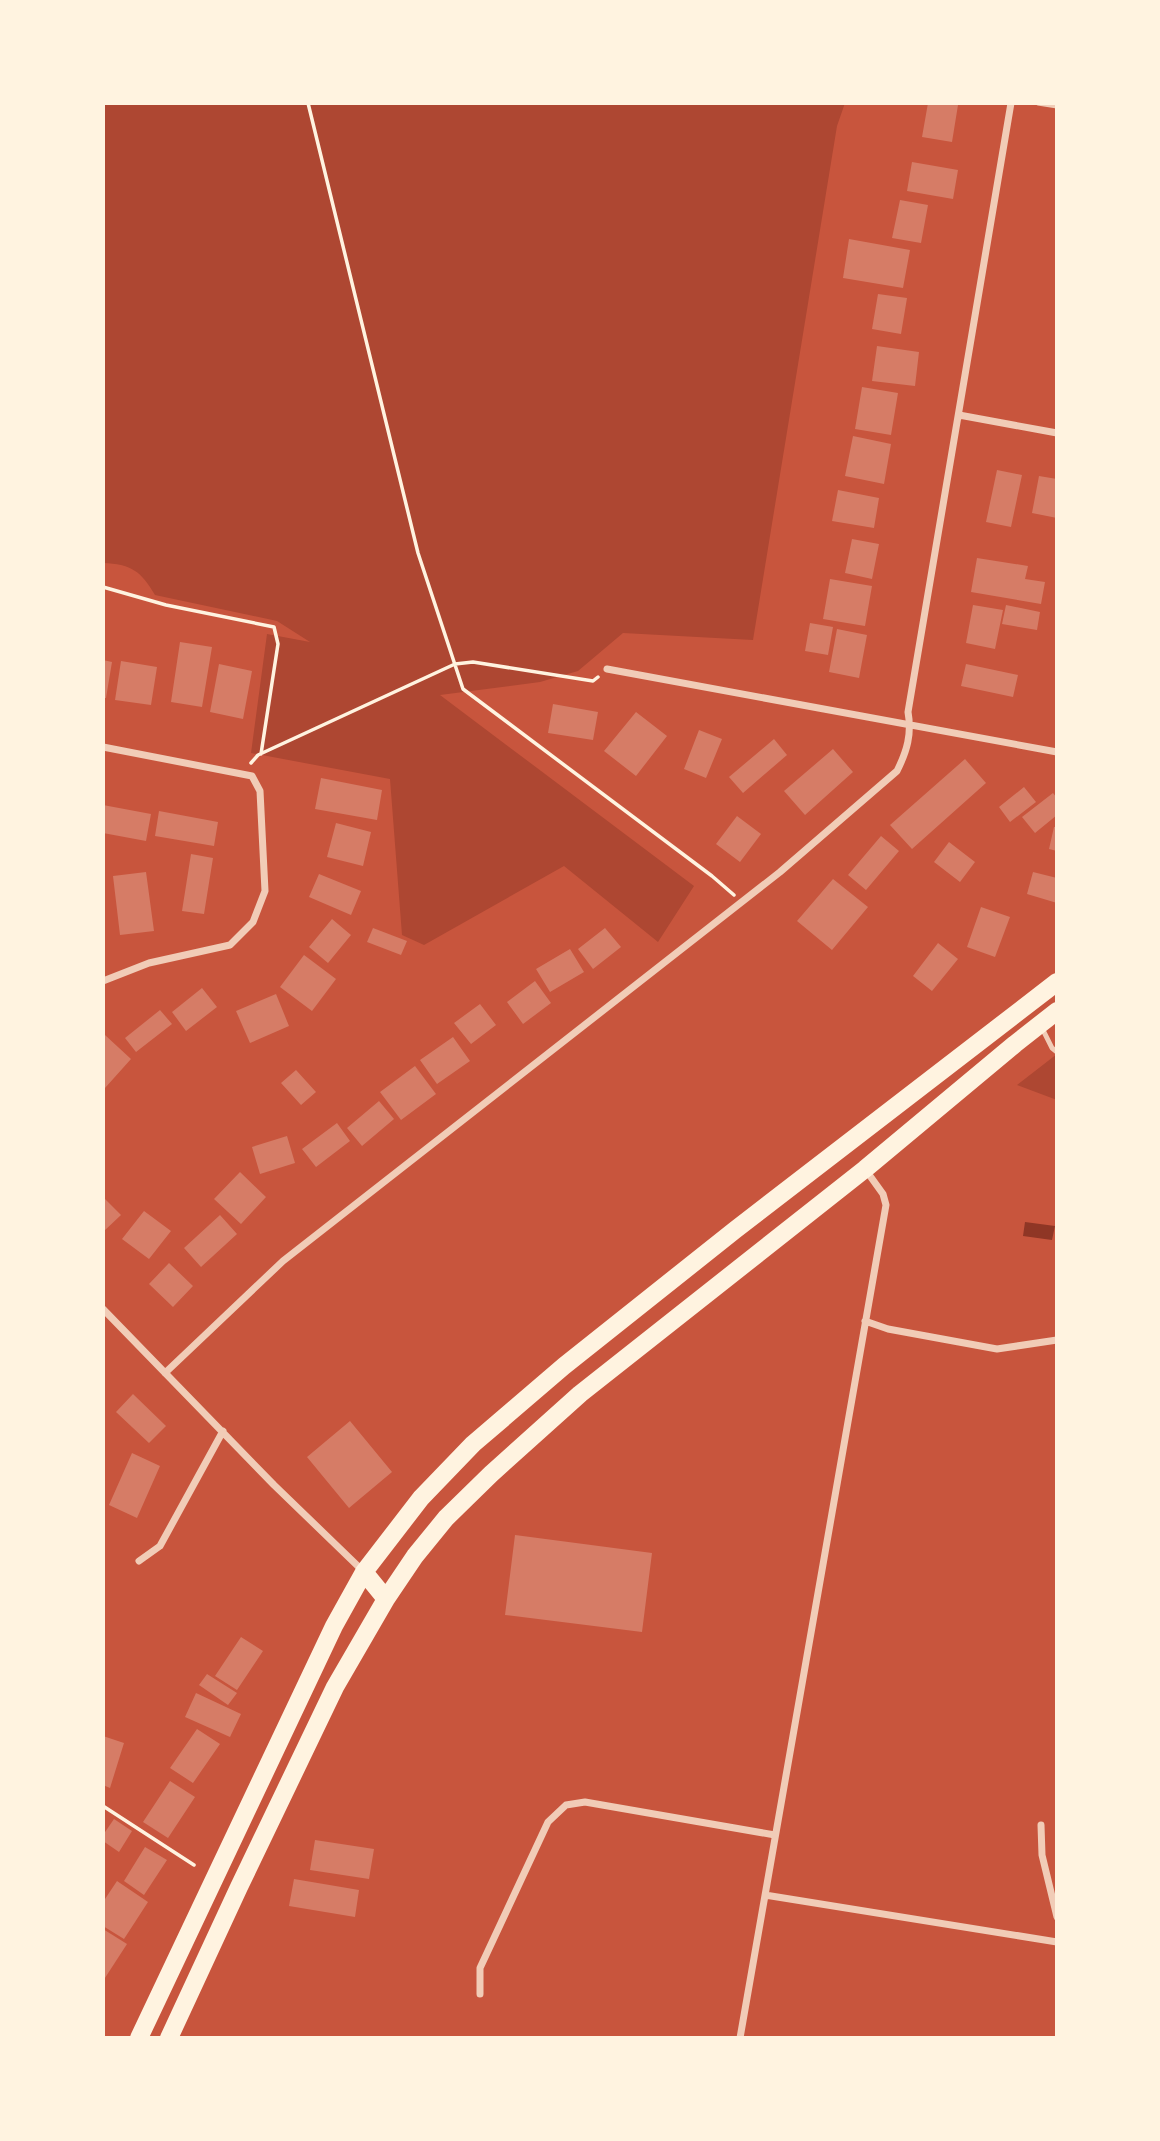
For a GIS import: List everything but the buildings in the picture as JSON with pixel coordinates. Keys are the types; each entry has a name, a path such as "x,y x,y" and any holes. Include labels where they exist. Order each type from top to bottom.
{"highway":[{"path":"139,2038 334,1626 364,1572 421,1498 473,1444 564,1366 844,1144 895,1108 1057,982"},
{"path":"169,2038 335,1687 386,1599 415,1556 446,1518 544,1425 865,1169 1057,1011"},
{"path":"844,1144 865,1169"},
{"path":"364,1572 386,1599"}],"street":[{"path":"165,1373 284,1261 780,872 897,771 907,752 910,725 908,712 1011,103"},
{"path":"959,415 1057,433"},
{"path":"607,670 1057,752"},
{"path":"103,747 251,776 260,791 265,891 253,922 230,945 149,963 103,981"},
{"path":"740,2038 886,1205 883,1194 865,1169"},
{"path":"103,1309 364,1572"},
{"path":"865,1321 888,1329 997,1349 1057,1340"},
{"path":"139,1561 160,1546 223,1432"},
{"path":"480,1994 480,1968 548,1822 566,1805 585,1802 775,1835"},
{"path":"1041,1825 1042,1855 1057,1916"},
{"path":"765,1895 1057,1942"}],"lane":[{"path":"1038,103 1057,106"},
{"path":"1040,1024 1052,1048 1057,1052"}],"path":[{"path":"308,103 418,552 463,689 701,868 742,902"},
{"path":"103,587 166,605 274,627 278,644 261,754"},
{"path":"243,773 261,754 455,664 473,662 593,681 607,670"},
{"path":"103,1806 194,1865"}],"shaded area":[{"path":"103,103 845,103 837,126 753,640 623,633 578,671 540,682 440,695 694,886 658,942 564,866 424,945 402,935 390,779 251,753 267,634 310,642 277,621 155,595 134,570 103,563"},
{"path":"1057,1054 1057,1100 1017,1085"},
{"path":"1025,1222 1055,1226 1052,1240 1023,1236"}]}
